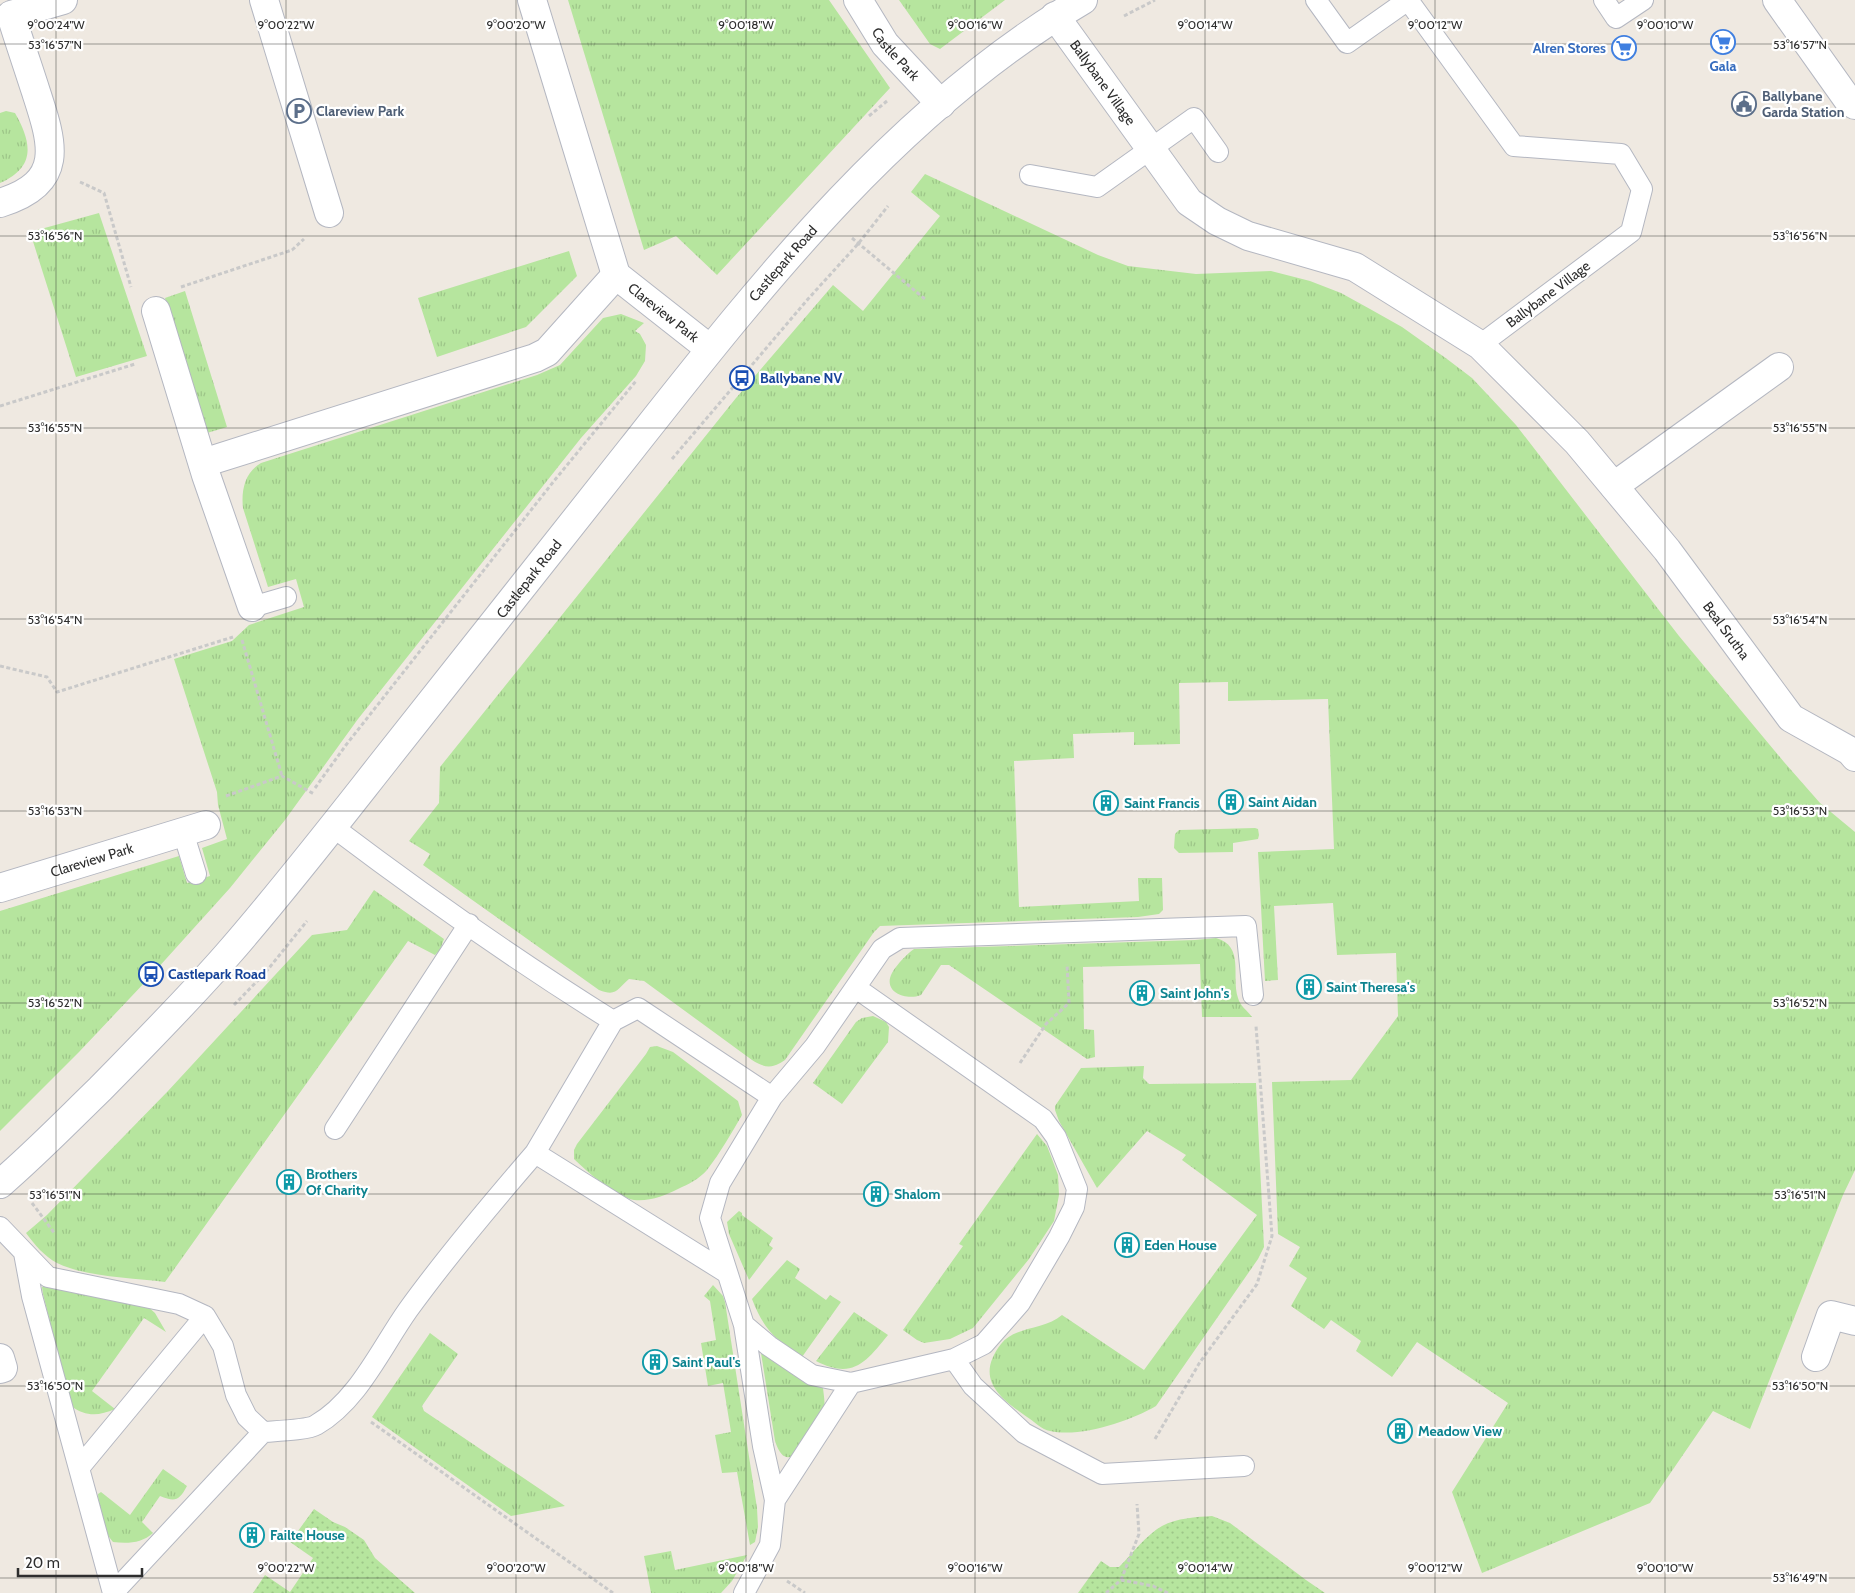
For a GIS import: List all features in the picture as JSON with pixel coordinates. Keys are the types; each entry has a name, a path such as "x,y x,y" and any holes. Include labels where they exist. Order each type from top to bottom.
{"street":[{"path":"0,203 25,193 36,184 47,167 51,151 47,126 6,16 63,0"},
{"path":"264,0 329,214"},
{"name":"Clareview Park","path":"532,0 616,275 710,349"},
{"name":"Castle Park","path":"858,0 885,44 941,104"},
{"name":"Castlepark Road","path":"6,1179 70,1119 144,1044 228,954 338,819 710,349 825,216 894,144 941,104 1009,48 1055,16 1083,0"},
{"path":"1777,0 1848,100 1855,104"},
{"name":"Ballybane Village","path":"1055,16 1188,202 1217,221 1248,236 1355,267 1480,345"},
{"name":"Clareview Park","path":"203,463 535,358 547,352 558,341 616,275"},
{"path":"156,311 203,463 252,608"},
{"name":"Beal Srutha","path":"1480,345 1577,442 1614,486 1667,550 1791,718 1850,751 1855,757"},
{"path":"1614,486 1779,367"},
{"name":"Clareview Park","path":"0,888 194,828"},
{"path":"1816,1357 1831,1315 1855,1321"},
{"path":"0,1358 3,1368 0,1369"}],"lane":[{"name":"Ballybane Village","path":"1316,0 1347,43 1408,0 1514,146 1621,154 1642,189 1631,232 1480,345"},
{"path":"1604,0 1616,18 1643,0"},
{"path":"1030,175 1097,187 1194,118 1218,152"},
{"path":"252,608 286,597"},
{"path":"338,819 389,870 567,992 613,1021"},
{"path":"194,828 196,874"},
{"path":"336,1129 469,924"},
{"path":"744,1593 770,1545 775,1500 763,1446 744,1325 710,1218 720,1183 772,1097 815,1046 882,949 900,938 1246,926 1253,995"},
{"path":"744,1325 769,1346 812,1375 852,1383 954,1360 984,1344 1020,1303 1059,1237 1074,1207 1077,1189 1056,1137 1043,1119 856,988"},
{"path":"24,1253 32,1296 113,1593 264,1432 314,1426 339,1408 370,1370 408,1310 496,1198 535,1152 613,1021 638,1008 772,1097"},
{"path":"535,1152 728,1272"},
{"path":"0,1228 48,1277 179,1304 205,1316 223,1346 236,1395 246,1417 264,1432"},
{"path":"79,1468 205,1316"},
{"path":"954,1360 973,1386 1024,1433 1102,1474 1244,1466"},
{"path":"775,1500 852,1383"}],"path":[{"path":"1124,16 1156,0"},
{"path":"47,167 104,194 131,288"},
{"path":"175,289 292,250 329,214"},
{"path":"825,216 926,300"},
{"path":"0,406 169,354"},
{"path":"305,800 352,737 641,374"},
{"path":"0,666 47,677 57,692 241,634 282,776 311,792 338,819"},
{"path":"194,828 208,802 282,776"},
{"path":"1003,1091 1028,1048 1046,1024 1069,1004 1066,932"},
{"path":"1106,1593 1121,1580 1128,1557 1139,1534 1135,1473 1200,1362 1257,1284 1272,1236 1253,995"},
{"path":"6,1179 55,1235"},
{"path":"343,1403 613,1593"},
{"path":"1121,1580 1152,1586 1168,1593"}],"green space":[{"path":"568,0 829,0 890,88 717,275 676,236 644,250"},
{"path":"899,0 1005,0 940,49 930,44"},
{"path":"6,111 15,113 21,124 25,134 27,153 25,162 20,170 12,177 0,183 0,113"},
{"path":"925,174 1098,255 1128,266 1196,274 1271,271 1310,281 1341,293 1402,327 1472,378 1516,425 1679,636 1820,803 1855,832 1855,1170 1843,1195 1750,1429 1713,1411 1650,1503 1482,1573 1452,1492 1508,1403 1417,1342 1392,1377 1356,1351 1361,1341 1331,1320 1324,1329 1291,1306 1307,1278 1289,1266 1300,1247 1278,1234 1272,1082 1351,1080 1398,1016 1396,953 1337,955 1333,903 1274,906 1278,980 1265,981 1258,852 1334,849 1328,699 1228,701 1228,682 1179,683 1180,744 1134,745 1134,732 1073,734 1074,758 1014,761 1019,907 1139,901 1138,878 1162,878 1163,910 1159,914 1138,917 880,926 785,1060 772,1066 761,1065 752,1060 644,981 629,979 619,989 610,993 599,990 423,865 430,854 409,841 439,803 440,767 736,398 833,285 863,311 940,216 911,192"},
{"path":"99,213 147,356 76,377 30,232"},
{"path":"569,251 577,276 526,327 437,357 418,298"},
{"path":"185,291 227,427 207,433 165,298"},
{"path":"621,314 644,323 635,331 640,334 646,345 645,361 636,376 581,438 358,719 285,820 230,888 79,1052 0,1131 0,911 179,856 187,883 210,876 202,848 227,839 218,805 217,792 174,659 232,641 249,625 304,607 296,579 268,587 243,508 245,482 251,471 261,463 537,375 560,365 603,318"},
{"path":"1258,829 1258,839 1233,843 1233,852 1179,853 1174,848 1175,834 1179,830"},
{"path":"374,890 444,939 440,950 435,955 408,941 165,1282 95,1274 68,1268 44,1254 26,1233 47,1215 168,1091 312,935 347,930"},
{"path":"1216,938 1225,942 1231,948 1234,955 1238,998 1242,1006 1252,1017 1202,1017 1200,964 1083,967 1084,1029 1094,1030 1095,1057 1087,1059 949,965 941,965 921,995 915,997 903,996 893,990 890,985 894,970 914,949"},
{"path":"873,1016 886,1022 889,1027 888,1042 842,1104 813,1083 856,1022 862,1018"},
{"path":"657,1046 673,1052 738,1101 742,1115 716,1157 701,1176 663,1196 646,1200 634,1200 611,1189 586,1170 574,1159 574,1150 650,1047"},
{"path":"1144,1066 1143,1078 1149,1084 1256,1083 1264,1247 1258,1259 1156,1406 1105,1427 1062,1433 1047,1430 1008,1402 994,1386 990,1377 990,1368 993,1356 1001,1344 1014,1334 1055,1320 1062,1315 1144,1370 1257,1215 1182,1160 1186,1155 1147,1131 1097,1188 1059,1121 1055,1106 1081,1068"},
{"path":"1037,1134 1047,1146 1058,1175 1059,1195 1054,1221 1029,1259 973,1328 950,1339 924,1343 917,1340 903,1330 963,1246 959,1244"},
{"path":"739,1211 773,1238 769,1245 773,1248 749,1280 729,1234 727,1222"},
{"path":"787,1260 800,1269 795,1278 826,1300 830,1295 841,1302 802,1357 784,1345 771,1333 761,1319 752,1299"},
{"path":"47,1284 69,1292 147,1306 155,1313 166,1332 144,1318 92,1391 115,1409 98,1414 87,1414 71,1406 43,1294 42,1287"},
{"path":"713,1285 723,1296 725,1302 757,1508 758,1527 755,1542 750,1545 737,1472 722,1473 715,1435 731,1432 723,1383 708,1386 701,1343 716,1340 710,1301 704,1296"},
{"path":"854,1312 888,1335 873,1353 858,1365 840,1369 816,1361"},
{"path":"430,1333 458,1354 422,1406 424,1411 565,1506 511,1516 372,1417"},
{"path":"761,1353 823,1388 825,1406 822,1418 802,1447 792,1456 783,1456 775,1441"},
{"path":"163,1469 187,1486 184,1491 176,1499 160,1496 142,1522 153,1533 149,1536 134,1542 113,1542 103,1526 98,1494 101,1492 130,1515"},
{"path":"314,1509 364,1540 375,1558 415,1593 253,1593 265,1575 290,1592 313,1558 290,1542"},
{"path":"1212,1516 1230,1523 1325,1593 1078,1593 1101,1561 1110,1567 1119,1567 1145,1540 1162,1526 1193,1517"},
{"path":"671,1551 675,1570 747,1555 732,1581 721,1593 651,1593 644,1556"}],"place":[{"name":"Gala","path":"1723,42"},
{"name":"Alren Stores","path":"1624,48"},
{"name":"Ballybane Garda Station","path":"1744,104"},
{"name":"Clareview Park","path":"299,111"},
{"name":"Ballybane NV","path":"742,378"},
{"name":"Saint Aidan","path":"1231,802"},
{"name":"Saint Francis","path":"1106,803"},
{"name":"Castlepark Road","path":"151,974"},
{"name":"Saint Theresa's","path":"1309,987"},
{"name":"Saint John's","path":"1142,993"},
{"name":"Brothers Of Charity","path":"289,1182"},
{"name":"Shalom","path":"876,1194"},
{"name":"Eden House","path":"1127,1245"},
{"name":"Saint Paul's","path":"655,1362"},
{"name":"Meadow View","path":"1400,1431"},
{"name":"Failte House","path":"252,1535"}]}
